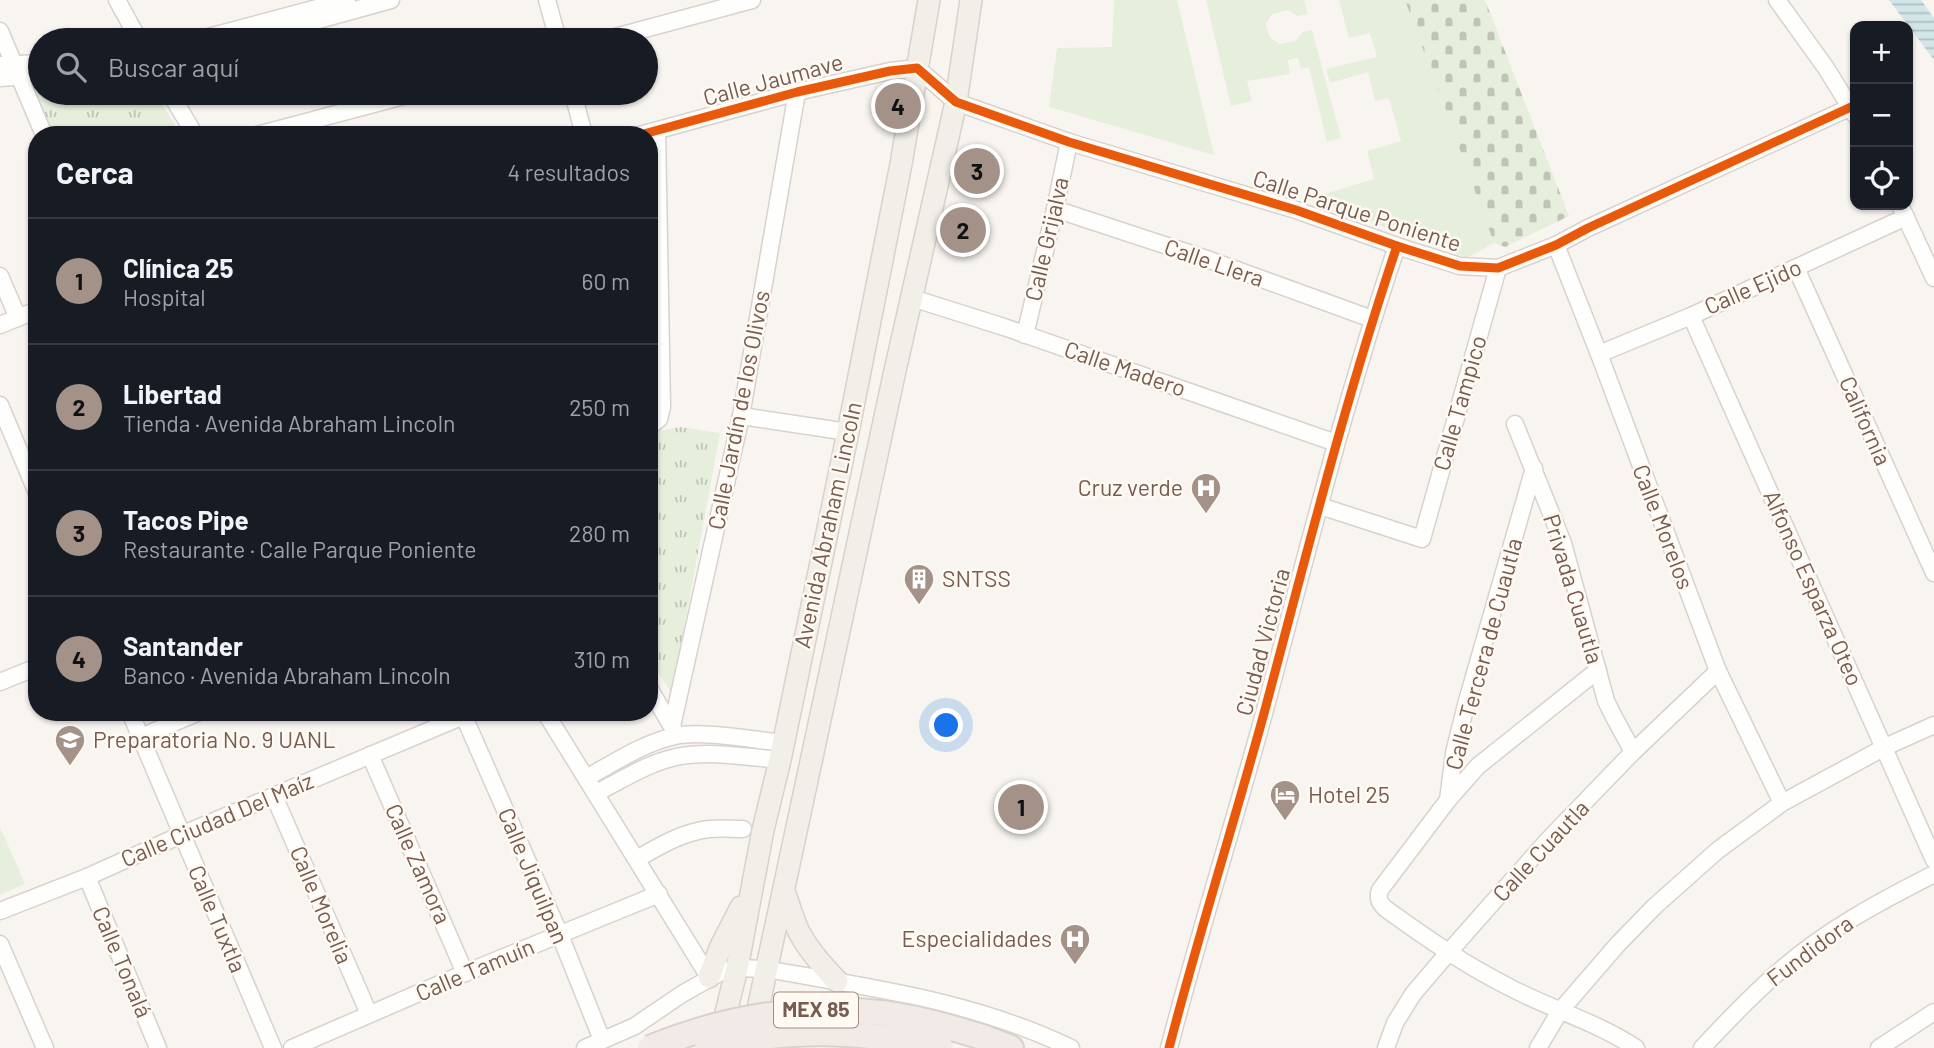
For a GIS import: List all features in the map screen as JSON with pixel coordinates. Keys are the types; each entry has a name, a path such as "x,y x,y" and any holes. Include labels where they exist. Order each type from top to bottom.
{"highway":[{"name":"MEX 85","path":"650,1048 708,1028 807,1010 881,1013 948,1027 1011,1048"},
{"name":"MEX 85","path":"707,1048 768,1037 817,1034 882,1038 941,1048"}],"main road":[{"name":"Avenida Abraham Lincoln","path":"718,1048 848,432 901,164 929,0"},
{"path":"750,1048 956,103 971,0"},
{"path":"709,977 751,886"},
{"path":"783,890 798,930 814,955 837,981"}],"street":[{"path":"117,0 132,28"},
{"path":"242,28 347,0"},
{"path":"290,28 391,0"},
{"path":"547,0 555,28"},
{"path":"648,28 752,0"},
{"path":"1777,0 1850,106"},
{"path":"0,31 11,69 28,103"},
{"path":"917,68 956,103"},
{"name":"Calle Jaumave","path":"658,131 797,92 890,71 917,68"},
{"path":"0,78 11,69"},
{"name":"Calle Jardín de los Olivos","path":"674,730 741,416 797,92"},
{"name":"Calle Parque Poniente","path":"956,103 1069,142 1296,210 1460,266 1498,268 1556,245 1850,112"},
{"path":"29,105 40,126"},
{"path":"177,105 190,126"},
{"path":"291,126 370,105"},
{"path":"576,105 582,126"},
{"name":"Calle Grijalva","path":"1026,335 1069,142"},
{"path":"658,183 662,393 662,407 658,415"},
{"name":"Calle Llera","path":"1055,208 1372,319"},
{"path":"1903,211 1934,278"},
{"name":"Calle Ejido","path":"1599,354 1796,268 1903,211"},
{"name":"Calle Morelos","path":"1556,245 1718,671 1782,803"},
{"name":"Ciudad Victoria","path":"1169,1048 1248,772 1336,443 1372,319 1397,246"},
{"name":"Calle Tampico","path":"1320,506 1422,539 1498,268"},
{"name":"California","path":"1796,268 1934,573"},
{"path":"0,276 18,318"},
{"name":"Calle Madero","path":"912,298 1336,443"},
{"path":"0,325 28,314"},
{"name":"Alfonso Esparza Oteo","path":"1691,316 1934,860"},
{"path":"0,405 28,472"},
{"path":"741,416 848,432"},
{"name":"Privada Cuautla","path":"1515,424 1563,543 1610,709 1633,752"},
{"name":"Calle Tercera de Cuautla","path":"1448,800 1454,753 1467,701 1534,468"},
{"path":"2,677 28,670"},
{"path":"1598,670 1478,766 1448,800 1380,890 1379,901 1385,909 1448,953 1508,987 1618,1036 1636,1048"},
{"name":"Calle Cuautla","path":"1387,1048 1395,1023 1413,994 1448,953 1547,841 1633,752 1718,671"},
{"path":"658,703 674,730"},
{"name":"Calle Tuxtla","path":"134,721 273,1048"},
{"path":"141,737 178,721"},
{"name":"Calle Ciudad Del Maíz","path":"0,911 87,877 450,721"},
{"name":"Calle Jiquilpan","path":"469,721 603,1040"},
{"path":"551,721 709,977"},
{"path":"1538,1048 1560,1012 1618,944 1718,850 1782,803 1885,747 1934,725"},
{"path":"586,778 674,730 716,736 782,751"},
{"path":"713,755 716,736"},
{"path":"643,748 650,766"},
{"path":"596,793 650,766 678,757 782,751"},
{"name":"Calle Zamora","path":"370,755 465,973"},
{"name":"Calle Morelia","path":"274,796 369,1014"},
{"path":"637,859 670,840 697,831 743,829"},
{"name":"Fundidora","path":"1702,1048 1737,1010 1794,959 1875,904 1934,874"},
{"name":"Calle Tonalá","path":"87,877 158,1048"},
{"name":"Calle Tamuín","path":"292,1048 465,973 659,894"},
{"path":"0,944 45,1048"},
{"path":"585,1048 635,1026 709,977 737,968 766,969 936,1000 981,1012 1045,1035 1070,1048"},
{"path":"1880,1048 1934,1012"}],"green space":[{"path":"1114,0 1177,0 1214,155 1049,107 1057,48 1112,47"},
{"path":"1206,0 1304,0 1308,14 1297,16 1288,10 1272,14 1266,24 1270,38 1280,44 1295,41 1303,32 1312,30 1341,138 1327,142 1309,67 1301,69 1298,58 1288,60 1290,74 1247,81 1252,101 1231,106"},
{"path":"1339,0 1405,0 1494,243 1467,258 1309,199 1374,179 1367,151 1401,141 1389,98 1375,101 1368,72 1330,83 1326,69 1377,57 1370,33 1349,38"},
{"path":"1405,0 1485,0 1569,216 1505,247 1494,243"},
{"path":"40,105 162,105 175,126 49,126"},
{"path":"680,427 720,433 672,694 658,672 658,431"},
{"path":"0,827 25,884 0,895"}],"shaded area":[{"path":"1889,0 1921,0 1934,18 1934,60 1913,32 1913,21 1905,21"}],"cycle path":[{"path":"658,130 797,92 890,71 917,68 956,102 1069,142 1296,210 1460,266 1498,268 1556,245 1850,107"},
{"path":"1169,1048 1344,417 1397,246"}],"place":[{"name":"Santander","path":"898,106"},
{"name":"Tacos Pipe","path":"977,171"},
{"name":"Libertad","path":"963,230"},
{"name":"Cruz verde","path":"1206,515"},
{"name":"SNTSS","path":"919,606"},
{"name":"Preparatoria No. 9 UANL","path":"70,767"},
{"name":"Clínica 25","path":"1021,807"},
{"name":"Hotel 25","path":"1285,822"},
{"name":"Especialidades","path":"1075,966"}]}
